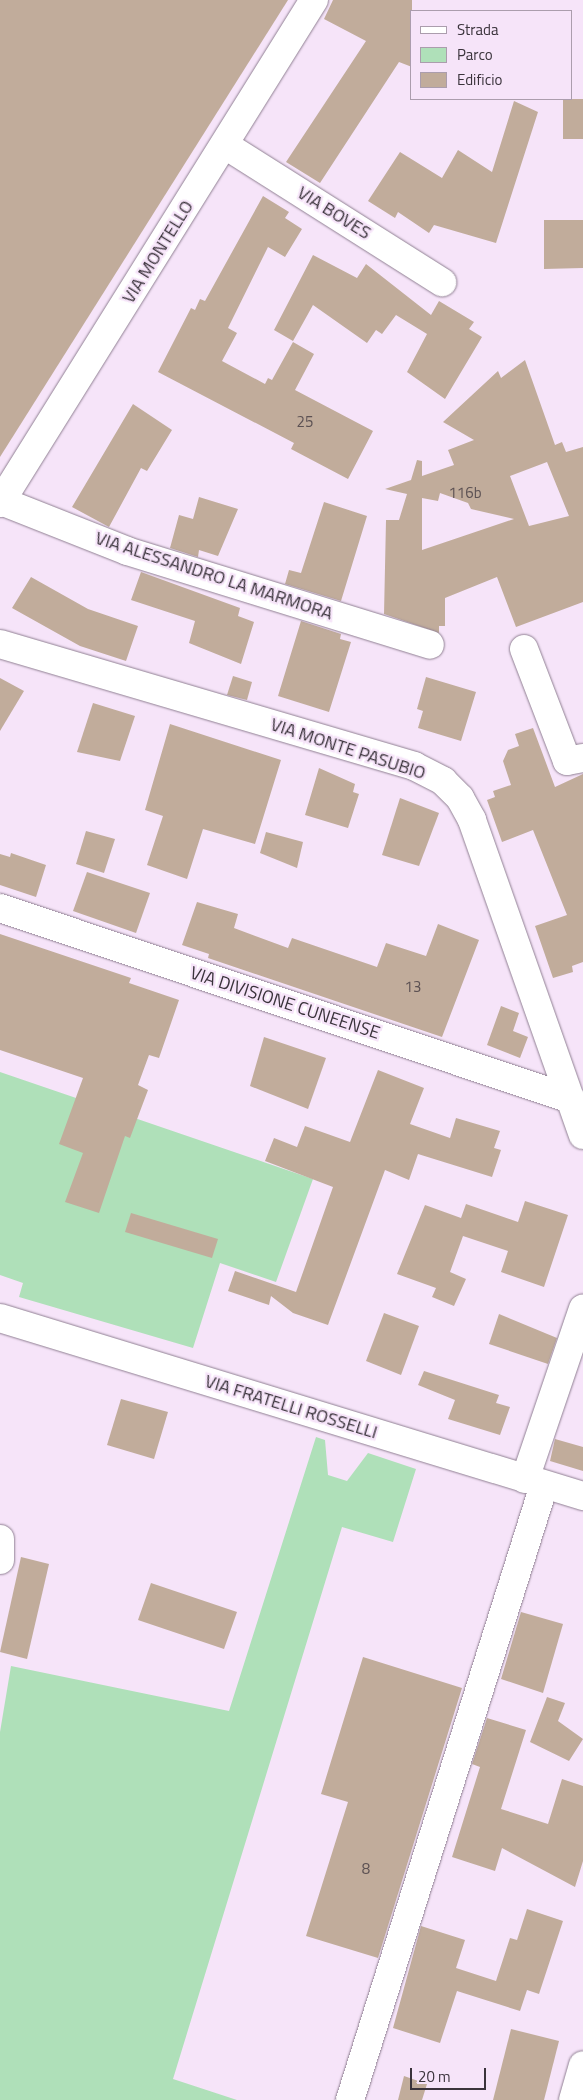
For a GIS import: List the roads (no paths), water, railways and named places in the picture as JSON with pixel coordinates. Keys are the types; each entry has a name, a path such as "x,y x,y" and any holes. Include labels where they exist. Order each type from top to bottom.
{"street":[{"name":"VIA MONTELLO","path":"1,502 314,0"},
{"name":"VIA BOVES","path":"225,145 442,282"},
{"name":"VIA ALESSANDRO LA MARMORA","path":"1,502 127,550 430,646"},
{"name":"VIA MONTE PASUBIO","path":"0,644 414,766 443,780 460,798 472,820 583,1135"},
{"path":"524,650 567,761 583,758"},
{"name":"VIA DIVISIONE CUNEENSE","path":"0,908 571,1099"},
{"path":"350,2100 535,1482 583,1309"},
{"name":"VIA FRATELLI ROSSELLI","path":"0,1318 583,1496"},
{"path":"0,1539 0,1560"},
{"path":"573,2100 583,2065"}]}
